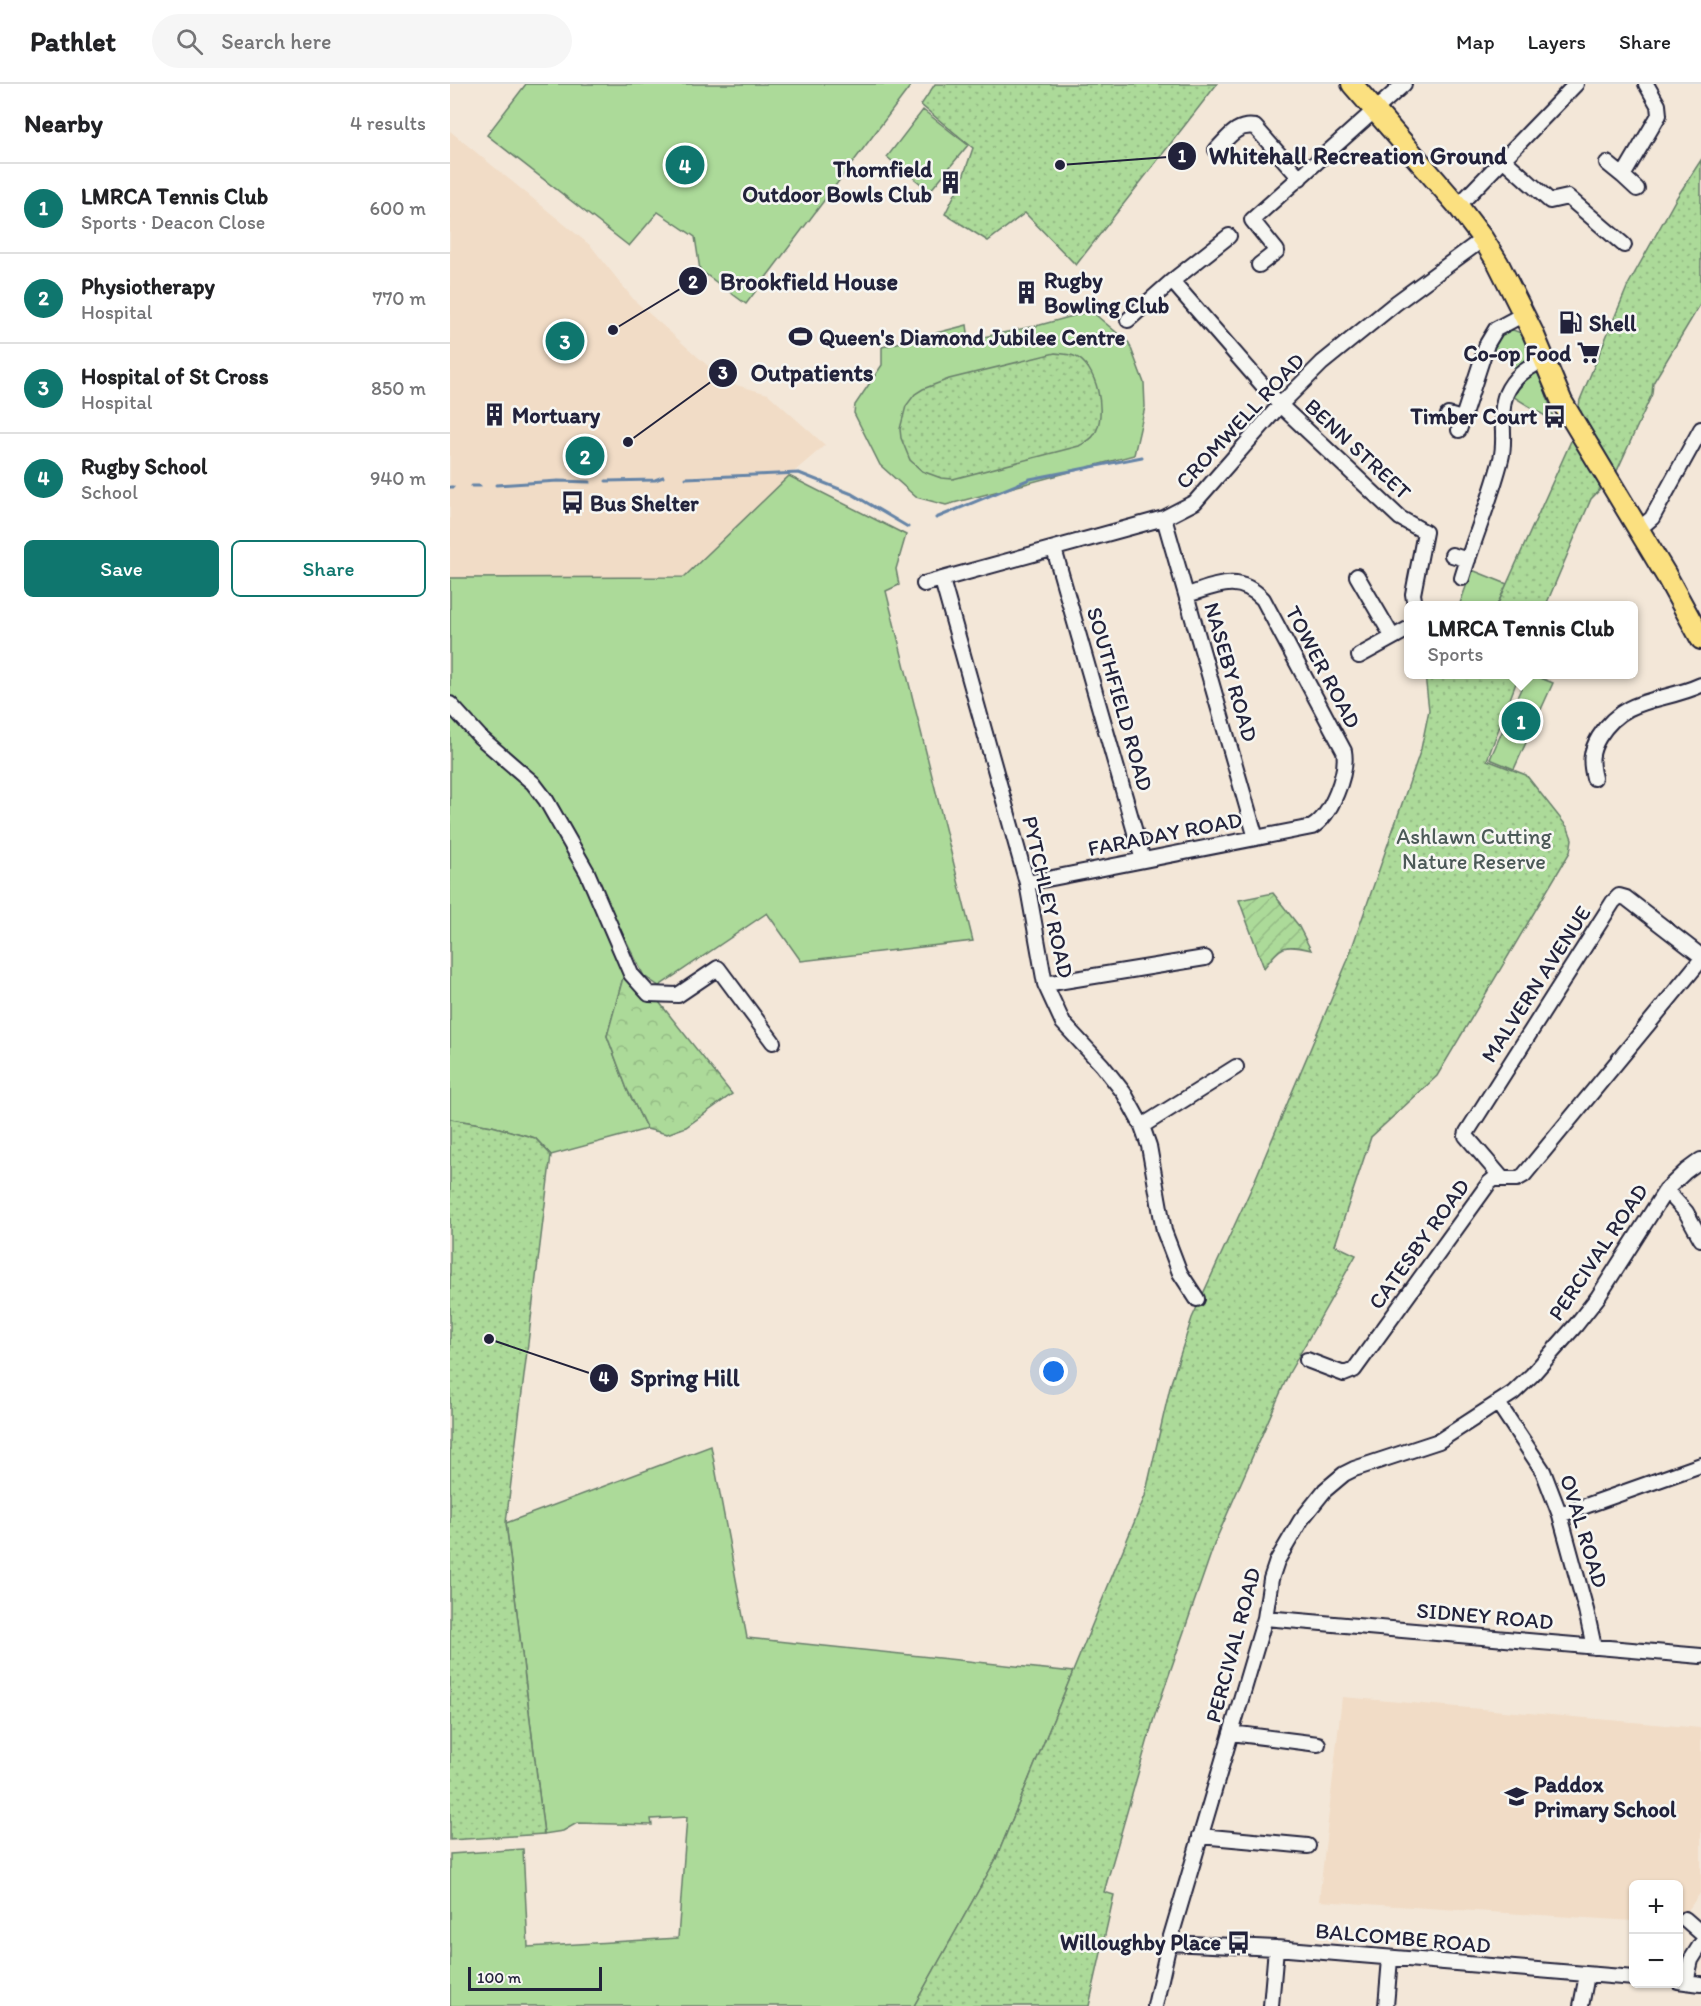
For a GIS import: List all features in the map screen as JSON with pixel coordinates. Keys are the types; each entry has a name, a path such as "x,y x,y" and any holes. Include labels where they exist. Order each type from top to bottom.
{"highway":[{"path":"1352,84 1458,206 1483,239 1524,314 1570,417 1690,616 1701,639"}],"street":[{"path":"1259,265 1277,250 1252,220 1404,84"},
{"path":"1458,206 1576,84"},
{"path":"1623,177 1659,115 1658,105 1646,84"},
{"path":"1216,150 1237,129 1245,125 1255,127 1300,178"},
{"path":"1503,159 1550,201 1568,197 1624,245"},
{"path":"1607,163 1637,189"},
{"path":"1128,320 1172,281 1229,236"},
{"name":"CROMWELL ROAD","path":"924,584 1164,518 1186,508 1195,502 1280,405 1324,362 1413,290 1483,239"},
{"name":"BENN STREET","path":"1172,281 1218,337 1280,405 1400,518 1425,532 1413,594 1414,601"},
{"path":"1448,414 1460,425 1487,344 1496,329 1524,314"},
{"path":"1462,578 1463,554 1502,456 1505,395 1515,378 1543,360"},
{"path":"1638,530 1652,518 1701,429"},
{"name":"NASEBY ROAD","path":"1164,518 1256,838"},
{"name":"SOUTHFIELD ROAD","path":"1054,549 1143,860"},
{"path":"1357,576 1392,636"},
{"name":"PYTCHLEY ROAD","path":"942,580 1027,883 1045,984 1063,1023 1119,1086 1142,1126 1149,1146 1164,1231 1180,1273 1197,1299"},
{"name":"TOWER ROAD","path":"1187,595 1228,583 1245,585 1253,589 1263,599 1335,731 1344,751 1345,768 1326,815 1312,827"},
{"path":"1359,656 1404,631"},
{"path":"1594,778 1582,762 1605,727 1637,703 1684,691 1701,684"},
{"path":"450,704 480,737 533,783 546,800 587,872 631,974 649,994 678,995 718,968 773,1042"},
{"name":"FARADAY ROAD","path":"1027,883 1312,827"},
{"name":"MALVERN AVENUE","path":"1501,1177 1466,1136 1467,1131 1619,896 1626,898 1701,958"},
{"path":"1045,984 1205,958"},
{"name":"CATESBY ROAD","path":"1307,1360 1344,1374 1354,1371 1485,1188 1494,1179 1501,1177 1517,1179 1524,1175 1701,958"},
{"path":"1142,1126 1236,1067"},
{"name":"PERCIVAL ROAD","path":"1155,2006 1169,1942 1265,1618 1271,1579 1277,1561 1301,1520 1324,1490 1344,1474 1439,1441 1498,1403 1532,1375 1576,1325 1608,1282 1665,1190 1701,1161"},
{"path":"1665,1190 1686,1212 1701,1239"},
{"name":"OVAL ROAD","path":"1498,1403 1543,1471 1560,1515 1594,1647"},
{"path":"1560,1515 1701,1465"},
{"name":"SIDNEY ROAD","path":"1265,1618 1701,1656"},
{"path":"1232,1733 1318,1744"},
{"path":"1200,1836 1308,1846"},
{"path":"1686,1919 1701,1933"},
{"name":"BALCOMBE ROAD","path":"1169,1942 1276,1948 1629,1978"},
{"path":"1683,1979 1701,1944"},
{"path":"1271,2006 1276,1948"},
{"path":"1386,2006 1390,1959"},
{"path":"1581,2006 1587,1975"},
{"path":"1683,1981 1701,1984"}],"shaded area":[{"path":"450,131 591,246 634,300 726,382 768,394 825,445 789,476 684,577 450,578"},
{"name":"Paddox Primary School","path":"1342,1697 1701,1728 1701,1892 1683,1917 1683,1880 1629,1880 1629,1921 1319,1901"}],"green space":[{"path":"526,84 912,84 746,304 700,270 695,237 658,212 629,246 487,135"},
{"path":"935,84 1217,84 1076,265 1025,213 988,241 945,214 962,180 973,148 921,105"},
{"path":"923,110 968,145 930,191 887,157"},
{"path":"1701,160 1701,303 1653,383 1652,394 1616,473 1591,499 1548,601 1499,601 1575,432 1580,400 1628,285 1677,197"},
{"path":"1091,311 1129,343 1144,383 1145,407 1134,455 946,505 916,497 880,465 854,413 855,405 882,365 882,347 967,325 969,340 1040,325"},
{"path":"1513,330 1521,333 1530,351 1530,362 1515,374 1513,361 1496,353 1493,348 1503,333"},
{"path":"1055,353 1074,356 1082,361 1094,379 1100,403 1100,415 1098,426 1089,440 1079,446 953,479 941,478 922,471 910,460 901,438 900,429 906,406 915,394 949,379"},
{"path":"1537,372 1555,422 1514,397 1530,374"},
{"path":"789,476 906,535 896,569 899,585 886,591 973,941 801,961 767,913 659,986 644,976 589,867 514,761 450,696 450,578 684,577"},
{"path":"1472,570 1507,584 1499,601 1461,601"},
{"name":"Ashlawn Cutting Nature Reserve","path":"1425,679 1517,679 1487,760 1526,775 1568,828 1572,839 1570,852 1437,1076 1371,1137 1335,1245 1356,1255 1289,1373 1215,1542 1154,1718 1104,1892 1114,1895 1089,2006 914,2006 996,1859 1145,1496 1171,1383 1192,1318 1252,1187 1347,962 1421,749 1429,710"},
{"path":"1525,679 1543,679 1553,683 1514,769 1490,759"},
{"path":"450,712 536,797 584,879 624,974 607,1036 627,1089 647,1129 551,1155 535,1138 492,1126 450,1119"},
{"path":"1273,893 1298,925 1311,950 1283,948 1264,968 1239,900"},
{"path":"624,974 643,996 659,1002 732,1094 686,1127 667,1134 647,1129 627,1089 607,1036"},
{"path":"450,1119 492,1126 535,1138 551,1155 506,1523 544,1834 450,1840"},
{"path":"711,1446 747,1638 1073,1672 996,1859 914,2006 450,2006 450,1854 523,1849 528,1947 678,1938 687,1817 651,1819 652,1825 577,1823 563,1831 544,1834 506,1523"}],"waterway":[{"path":"936,518 1030,479 1142,457"},
{"path":"686,478 799,473 852,494 908,527"},
{"path":"606,481 655,480 663,477"},
{"path":"496,485 558,481 590,482"},
{"path":"472,486 480,486"}],"place":[{"name":"Rugby School","path":"685,165"},
{"name":"Whitehall Recreation Ground","path":"1060,165"},
{"name":"Thornfield Outdoor Bowls Club","path":"950,182"},
{"name":"Rugby Bowling Club","path":"1026,293"},
{"name":"Shell","path":"1571,323"},
{"name":"Brookfield House","path":"613,330"},
{"name":"Queen's Diamond Jubilee Centre","path":"801,337"},
{"name":"Hospital of St Cross","path":"565,341"},
{"name":"Co-op Food","path":"1589,353"},
{"name":"Mortuary","path":"494,415"},
{"name":"Timber Court","path":"1555,416"},
{"name":"Outpatients","path":"628,442"},
{"name":"Physiotherapy","path":"585,456"},
{"name":"Bus Shelter","path":"572,503"},
{"name":"LMRCA Tennis Club","path":"1521,721"},
{"name":"Spring Hill","path":"489,1339"},
{"name":"Paddox Primary School","path":"1516,1797"},
{"name":"Willoughby Place","path":"1239,1942"}]}
